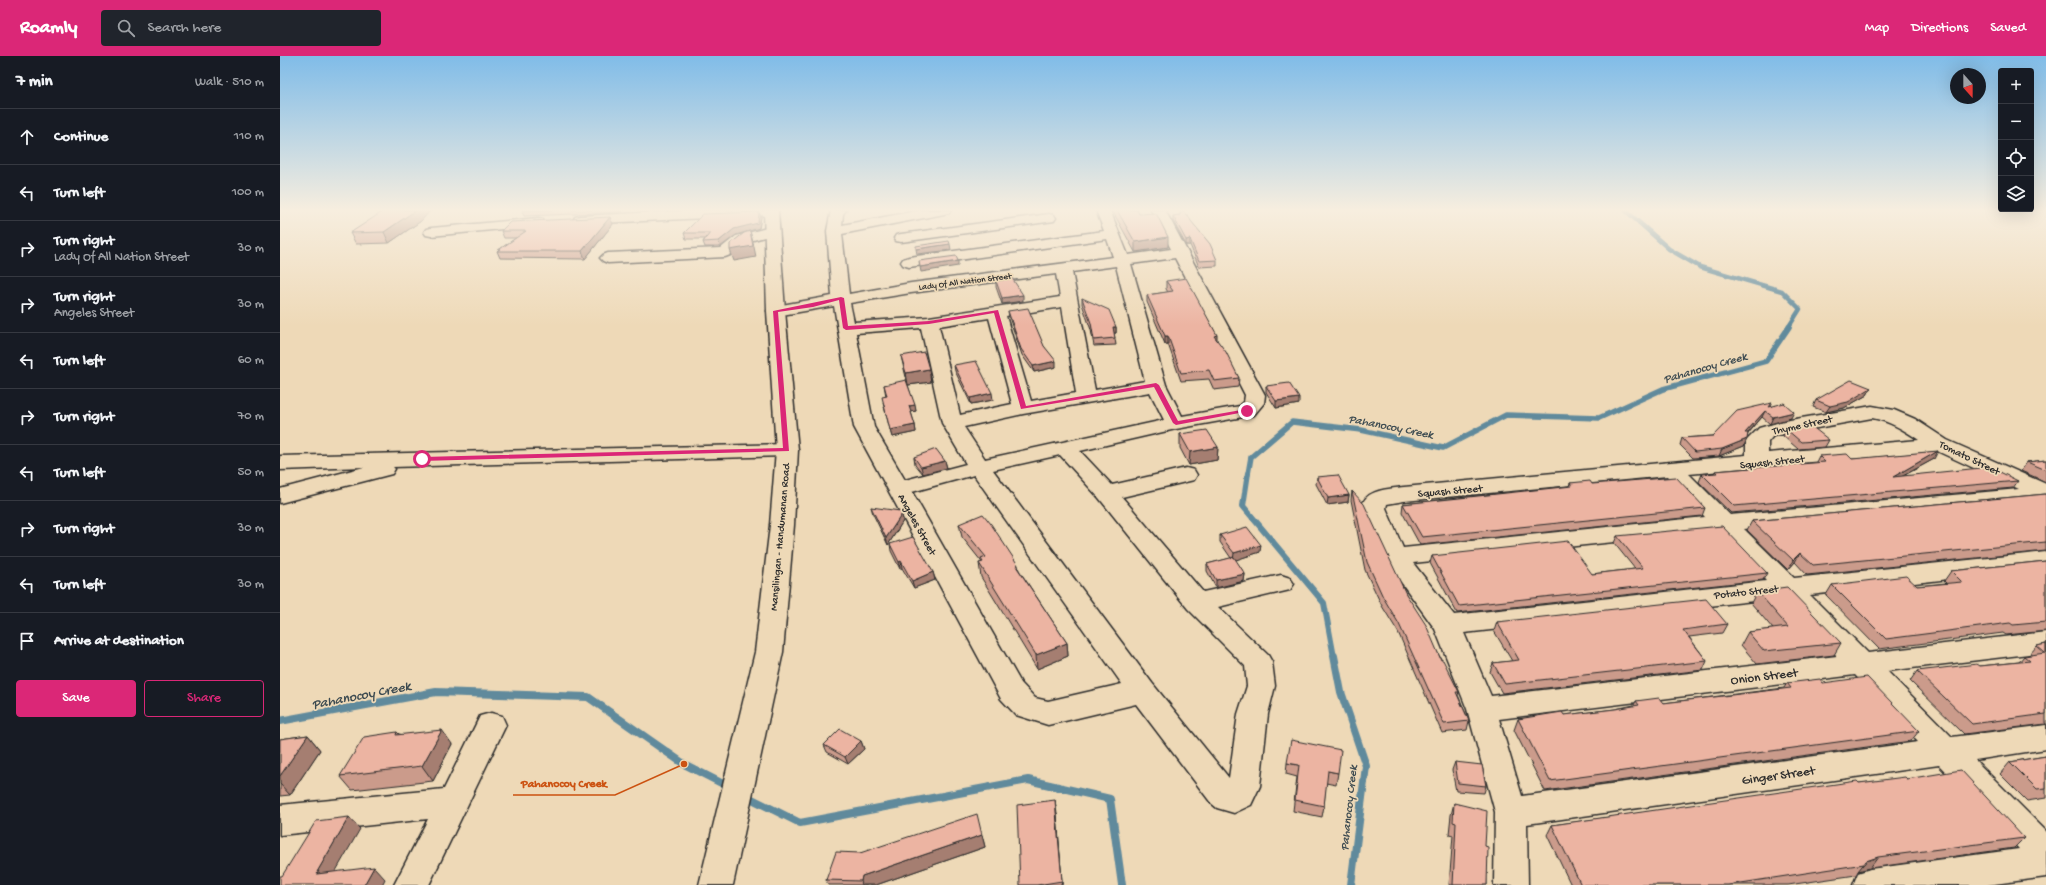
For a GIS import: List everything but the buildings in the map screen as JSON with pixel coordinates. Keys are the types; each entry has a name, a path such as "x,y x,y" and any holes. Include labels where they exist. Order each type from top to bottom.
{"street":[{"path":"608,258 725,252 729,249"},
{"name":"Mansilingan - Handumanan Road","path":"719,874 768,652 782,525 786,450 776,311 774,249"},
{"name":"Angeles Street","path":"838,249 841,298 864,427 1011,691 1026,707 1048,713 1142,691"},
{"path":"905,249 909,262 911,288"},
{"path":"909,262 1003,249"},
{"path":"1118,249 1156,385 1176,423"},
{"path":"898,489 979,467 1066,449 1176,423 1247,411 1254,403 1255,395 1177,249"},
{"name":"Lady Of All Nation Street","path":"776,311 813,305 841,298 1179,253"},
{"path":"1063,268 1086,396"},
{"path":"846,328 929,322 1069,301"},
{"path":"996,311 1023,408"},
{"path":"929,322 952,424 979,467 1142,691 1222,793 1228,798 1234,799 1240,795 1244,786 1253,714 1261,686 1258,662 1197,602 1107,493 1066,449"},
{"path":"952,424 1023,408 1156,385"},
{"name":"Tomato Street","path":"1872,412 1887,414 1908,423 1940,444 2046,494"},
{"name":"Thyme Street","path":"1757,462 1757,441 1766,432 1798,424 1872,412"},
{"name":"Squash Street","path":"1511,885 1511,812 1482,709 1447,625 1395,557 1374,508 1374,503 1380,498 1404,494 1940,444"},
{"path":"280,463 786,450"},
{"path":"280,496 422,459"},
{"path":"1673,470 2046,854"},
{"path":"1107,493 1186,475"},
{"path":"1395,557 1724,522 2046,494"},
{"name":"Potato Street","path":"1447,625 2046,560"},
{"path":"1197,602 1281,584"},
{"name":"Onion Street","path":"1482,709 2046,642"},
{"path":"411,885 492,725"},
{"name":"Ginger Street","path":"1511,812 2046,736"},
{"path":"280,820 454,802"},
{"path":"1870,885 2046,861"}],"waterway":[{"name":"Pahanocoy Creek","path":"1669,249 1700,267 1782,291 1800,309 1788,328"},
{"name":"Pahanocoy Creek","path":"1248,474 1251,457 1292,422 1361,430 1443,448 1506,415 1599,418 1663,389 1766,361 1789,327"},
{"name":"Pahanocoy Creek","path":"1248,473 1243,506 1324,603 1334,657"},
{"name":"Pahanocoy Creek","path":"1334,656 1341,692 1366,766 1351,885"},
{"name":"Pahanocoy Creek","path":"280,721 436,692 588,697 684,764 729,787"},
{"name":"Pahanocoy Creek","path":"744,795 800,823 1028,780 1110,799 1122,885"}],"place":[{"name":"Pahanocoy Creek","path":"684,764"}],"route":[{"path":"422,459 786,450 776,311 813,305 841,298 846,328 929,322 996,311 1023,408 1156,385 1176,423 1247,411"}]}
